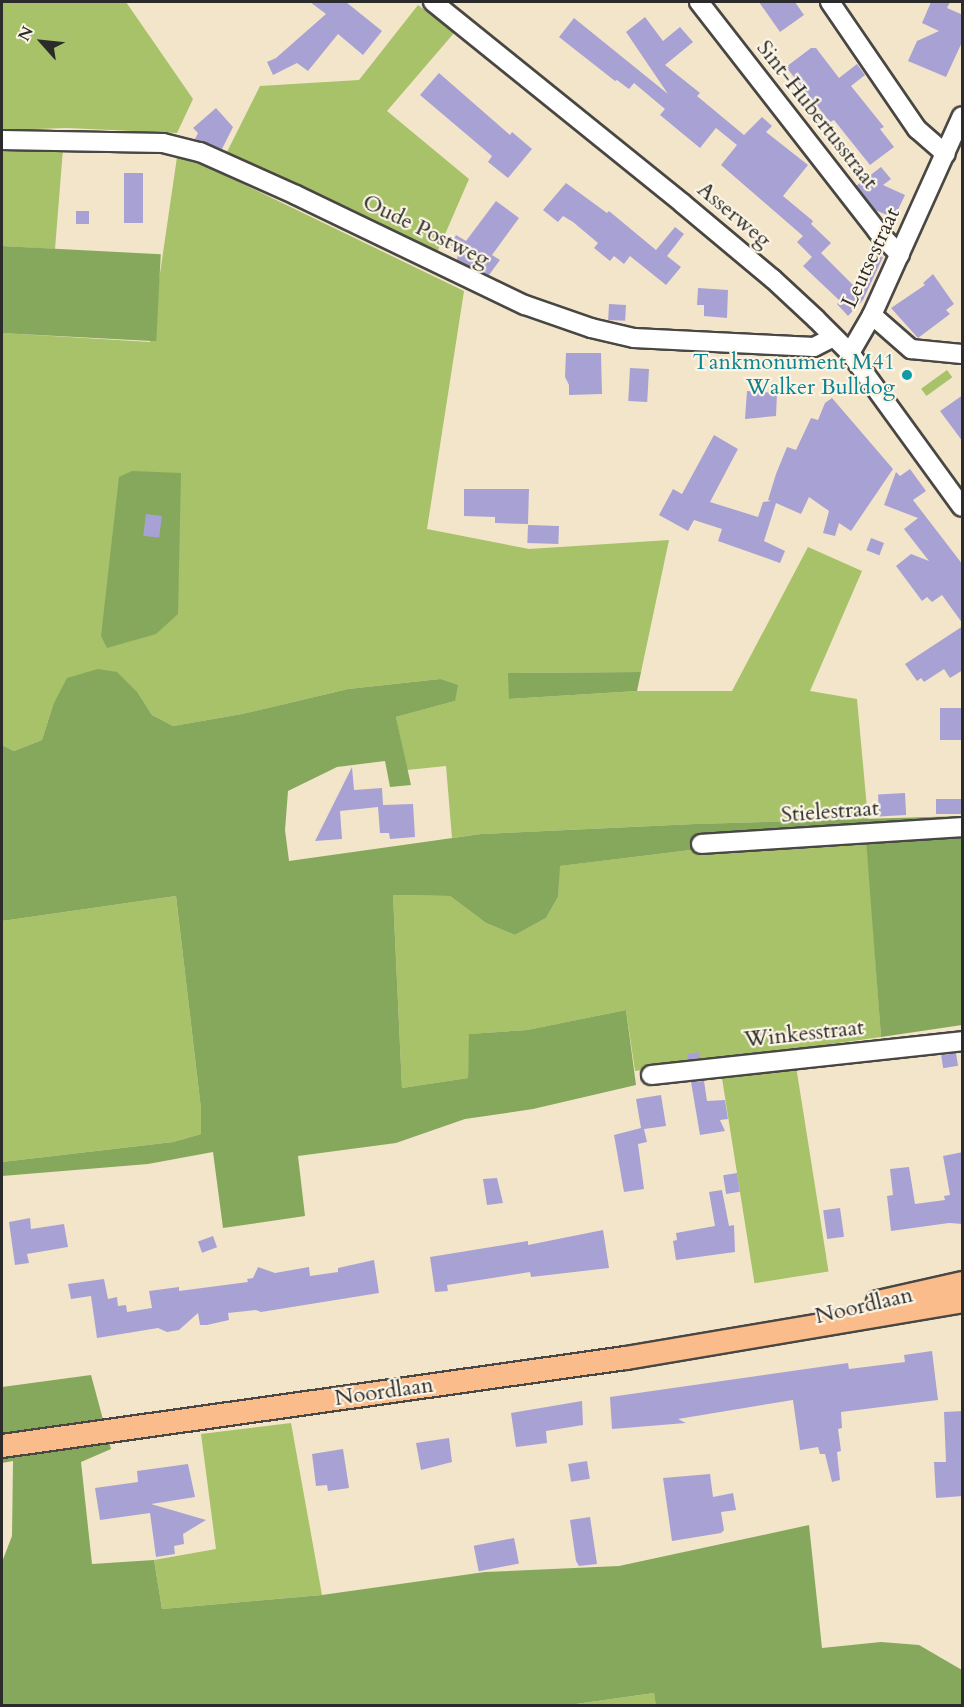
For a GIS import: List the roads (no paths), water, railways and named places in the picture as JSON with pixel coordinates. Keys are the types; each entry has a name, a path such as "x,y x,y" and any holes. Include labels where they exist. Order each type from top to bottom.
{"main road":[{"name":"Noordlaan","path":"767,1333 814,1317 963,1283"},
{"name":"Noordlaan","path":"2,1446 626,1359 963,1301"}],"street":[{"name":"Asserweg","path":"433,2 773,279 834,337 850,353 963,507"},
{"name":"Sint-Hubertusstraat","path":"699,2 877,231 900,255"},
{"path":"831,2 917,129 946,154"},
{"name":"Leutsestraat","path":"850,353 872,315 963,116"},
{"name":"Oude Postweg","path":"2,140 163,143 200,152 296,195 525,305 591,328 634,338 814,347 834,337"},
{"path":"872,315 911,349 963,354"},
{"name":"Stielestraat","path":"701,844 963,827"},
{"name":"Winkesstraat","path":"651,1075 963,1041"}],"place":[{"name":"Tankmonument M41 Walker Bulldog","path":"907,375"}]}
